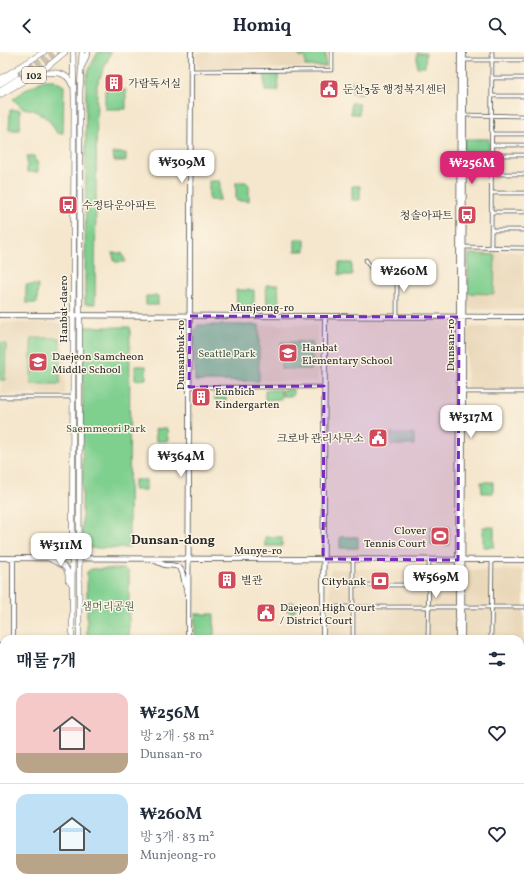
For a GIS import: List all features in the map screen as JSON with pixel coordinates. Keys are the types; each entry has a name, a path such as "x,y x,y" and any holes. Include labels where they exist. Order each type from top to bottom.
{"main road":[{"path":"0,79 44,52"},
{"name":"102","path":"0,95 52,64 65,52"},
{"name":"Hanbat-daero","path":"72,635 73,52"},
{"name":"Hanbat-daero","path":"79,635 82,52"},
{"path":"81,70 88,52"},
{"name":"Dunsanbuk-ro","path":"188,635 191,52"},
{"name":"Dunsan-ro","path":"460,52 462,60 464,115 461,247"},
{"name":"Dunsan-ro","path":"462,635 460,607 461,247 462,60 464,52"},
{"path":"28,79 48,72 60,73 70,80 74,98"},
{"path":"0,84 17,76 0,90"},
{"name":"Munjeong-ro","path":"0,316 524,317"},
{"path":"323,635 325,317"},
{"path":"49,558 66,551 68,548 69,538 73,534"},
{"name":"Munye-ro","path":"0,558 524,560"},
{"path":"13,558 13,635"},
{"path":"49,558 66,568 69,573 68,580 72,584"},
{"path":"151,559 164,565 175,565 181,569 183,572 184,586 188,593"},
{"name":"Dunsan-ro","path":"458,635 460,607"}],"street":[{"path":"190,71 332,70 332,52"},
{"path":"491,248 492,52"},
{"path":"462,60 524,60"},
{"path":"492,78 524,78"},
{"path":"492,96 524,96"},
{"path":"464,115 524,116"},
{"path":"492,134 524,134"},
{"path":"492,145 524,145"},
{"path":"492,155 524,155"},
{"path":"463,174 524,174"},
{"path":"491,193 524,193"},
{"path":"491,212 524,212"},
{"path":"491,230 524,230"},
{"path":"461,247 524,248"},
{"path":"366,260 371,268"},
{"path":"397,268 397,317"},
{"path":"189,387 324,387"},
{"path":"461,392 524,392"},
{"path":"0,397 73,397"},
{"path":"353,635 354,560"},
{"path":"428,560 428,635"},
{"path":"491,635 492,560"},
{"path":"353,585 428,585"},
{"path":"323,607 524,607"}],"highlighted area":[{"path":"190,316 459,317 458,560 323,559 324,386 189,387"}],"shaded area":[{"path":"197,52 328,52 328,68 200,69 197,64"},
{"path":"465,252 523,252 524,309 465,309"},
{"name":"Daejeon Samcheon Middle School","path":"0,323 61,323 65,329 65,394 0,394"},
{"name":"Hanbat Elementary School","path":"259,325 317,325 317,381 259,381"},
{"path":"471,327 524,327 524,389 469,389 467,387 467,331"},
{"name":"Eunbich Kindergarten","path":"195,390 208,390 208,404 195,404"},
{"path":"333,569 524,570 524,635 330,635 330,572"}],"green space":[{"path":"98,52 111,52 97,85 95,304 85,304 86,79 89,69"},
{"path":"299,52 325,52 326,66 305,66 305,57 299,57"},
{"path":"417,53 426,53 425,67 417,67"},
{"path":"265,73 278,73 278,91 265,91"},
{"path":"44,80 54,80 64,86 63,133 57,133 49,120 34,110 22,108 13,99 25,90"},
{"path":"352,81 362,81 362,93 352,93"},
{"path":"105,90 126,90 126,109 105,109"},
{"path":"351,103 359,103 359,114 351,114"},
{"path":"10,110 20,110 20,130 9,130"},
{"path":"463,139 489,139 489,152 463,152"},
{"path":"113,153 126,153 126,161 114,161"},
{"path":"27,156 35,156 35,162 38,162 38,172 27,172"},
{"path":"209,181 220,181 220,200 209,200"},
{"path":"236,182 246,182 249,185 249,201 237,201"},
{"path":"352,186 360,186 360,200 352,200"},
{"path":"295,239 305,239 305,251 295,251"},
{"path":"112,253 122,253 126,262 115,262"},
{"path":"469,254 495,255 494,294 468,293"},
{"path":"339,263 352,263 352,275 339,275"},
{"path":"26,285 38,285 37,303 26,303"},
{"path":"266,285 278,285 279,306 267,306"},
{"path":"236,290 254,290 254,306 237,306"},
{"path":"146,296 158,296 158,305 146,305"},
{"name":"Seattle Park","path":"198,325 259,325 259,381 195,381 195,330"},
{"name":"Saemmeori Park","path":"83,327 130,327 129,548 82,548"},
{"path":"31,338 60,338 60,384 31,384"},
{"path":"281,342 312,342 312,369 281,369"},
{"path":"0,343 6,343 5,380 0,380"},
{"path":"135,366 146,366 146,379 135,380"},
{"path":"265,390 281,390 281,399 265,400"},
{"path":"282,390 293,390 293,396 282,396"},
{"path":"215,391 226,391 226,400 215,400"},
{"path":"155,429 167,429 168,441 156,441"},
{"path":"391,434 414,434 414,445 391,445"},
{"path":"134,480 146,480 146,490 134,490"},
{"path":"481,482 493,482 493,493 482,493"},
{"name":"Clover Tennis Court","path":"431,527 449,527 449,545 431,545"},
{"path":"483,527 494,527 494,547 483,547"},
{"path":"265,537 282,537 282,546 265,546"},
{"path":"340,537 358,537 358,548 340,548"},
{"name":"샘머리공원","path":"91,569 124,569 129,572 129,635 87,635 87,572"},
{"path":"289,602 293,602 295,603 295,611 289,612 286,609 286,605"},
{"path":"195,614 214,614 214,635 195,635"}],"tunnel":[{"path":"16,74 54,52"},
{"path":"19,78 61,52"}],"place":[{"name":"가람독서실","path":"114,83"},
{"name":"둔산3동 행정복지센터","path":"329,89"},
{"name":"수정타운아파트","path":"68,205"},
{"name":"청솔아파트","path":"467,215"},
{"name":"Hanbat Elementary School","path":"288,353"},
{"name":"Daejeon Samcheon Middle School","path":"38,362"},
{"name":"Eunbich Kindergarten","path":"201,397"},
{"name":"크로바 관리사무소","path":"378,438"},
{"name":"Clover Tennis Court","path":"440,536"},
{"name":"별관","path":"227,580"},
{"name":"Citybank","path":"380,581"},
{"name":"Daejeon High Court / District Court","path":"266,613"}],"district":[{"name":"Dunsan-dong","path":"173,539"}]}
